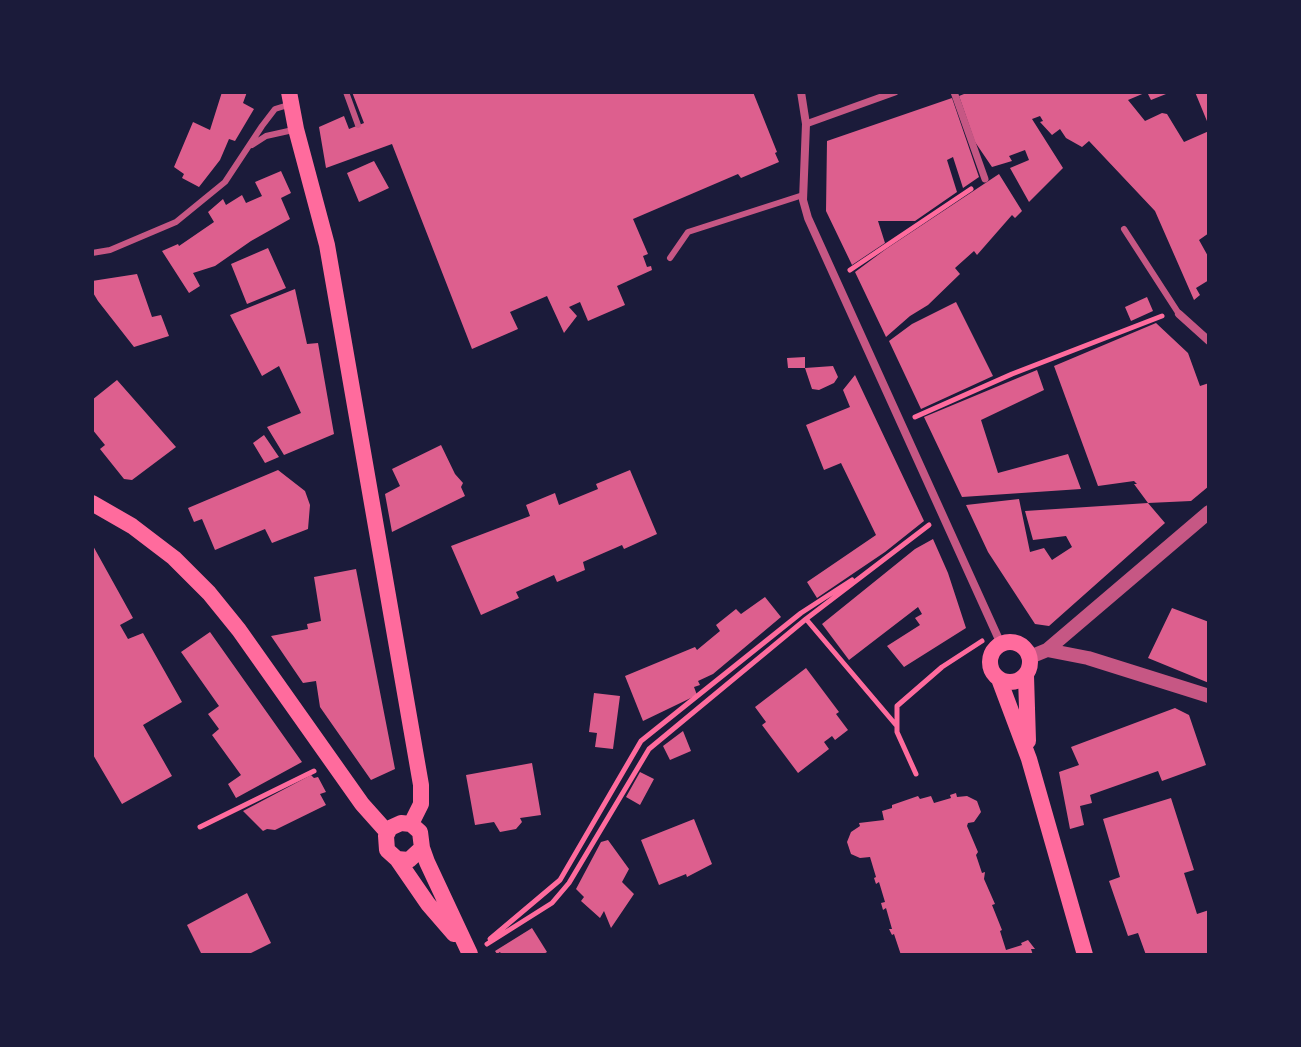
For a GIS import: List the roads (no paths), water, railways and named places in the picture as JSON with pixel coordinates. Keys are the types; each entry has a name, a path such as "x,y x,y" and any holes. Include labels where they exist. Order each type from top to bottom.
{"main road":[{"path":"290,98 327,245 421,785 421,804 411,824"},
{"path":"92,503 132,526 174,558 209,593 239,630 362,804 387,832"},
{"path":"1029,759 1026,676 1031,664 1030,657 1019,643 998,638 990,664 999,679 1029,759 1085,955"},
{"path":"999,679 1013,682 1026,676"},
{"path":"395,824 411,824 422,837 422,848 470,955 385,846 387,832 395,824"},
{"path":"397,859 409,860 422,848"}],"street":[{"path":"801,92 806,124 803,195 808,218 998,638"},
{"path":"806,124 895,92"},
{"path":"954,92 985,179"},
{"path":"1179,314 1209,341"},
{"path":"1030,657 1047,650 1209,512"},
{"path":"1047,650 1088,658 1208,697"}],"lane":[{"path":"346,92 358,125"},
{"path":"92,253 110,250 176,222 225,182 275,109 290,98"},
{"path":"249,147 266,136 296,129"},
{"path":"670,258 688,232 803,195"},
{"path":"1124,229 1179,314"}]}
